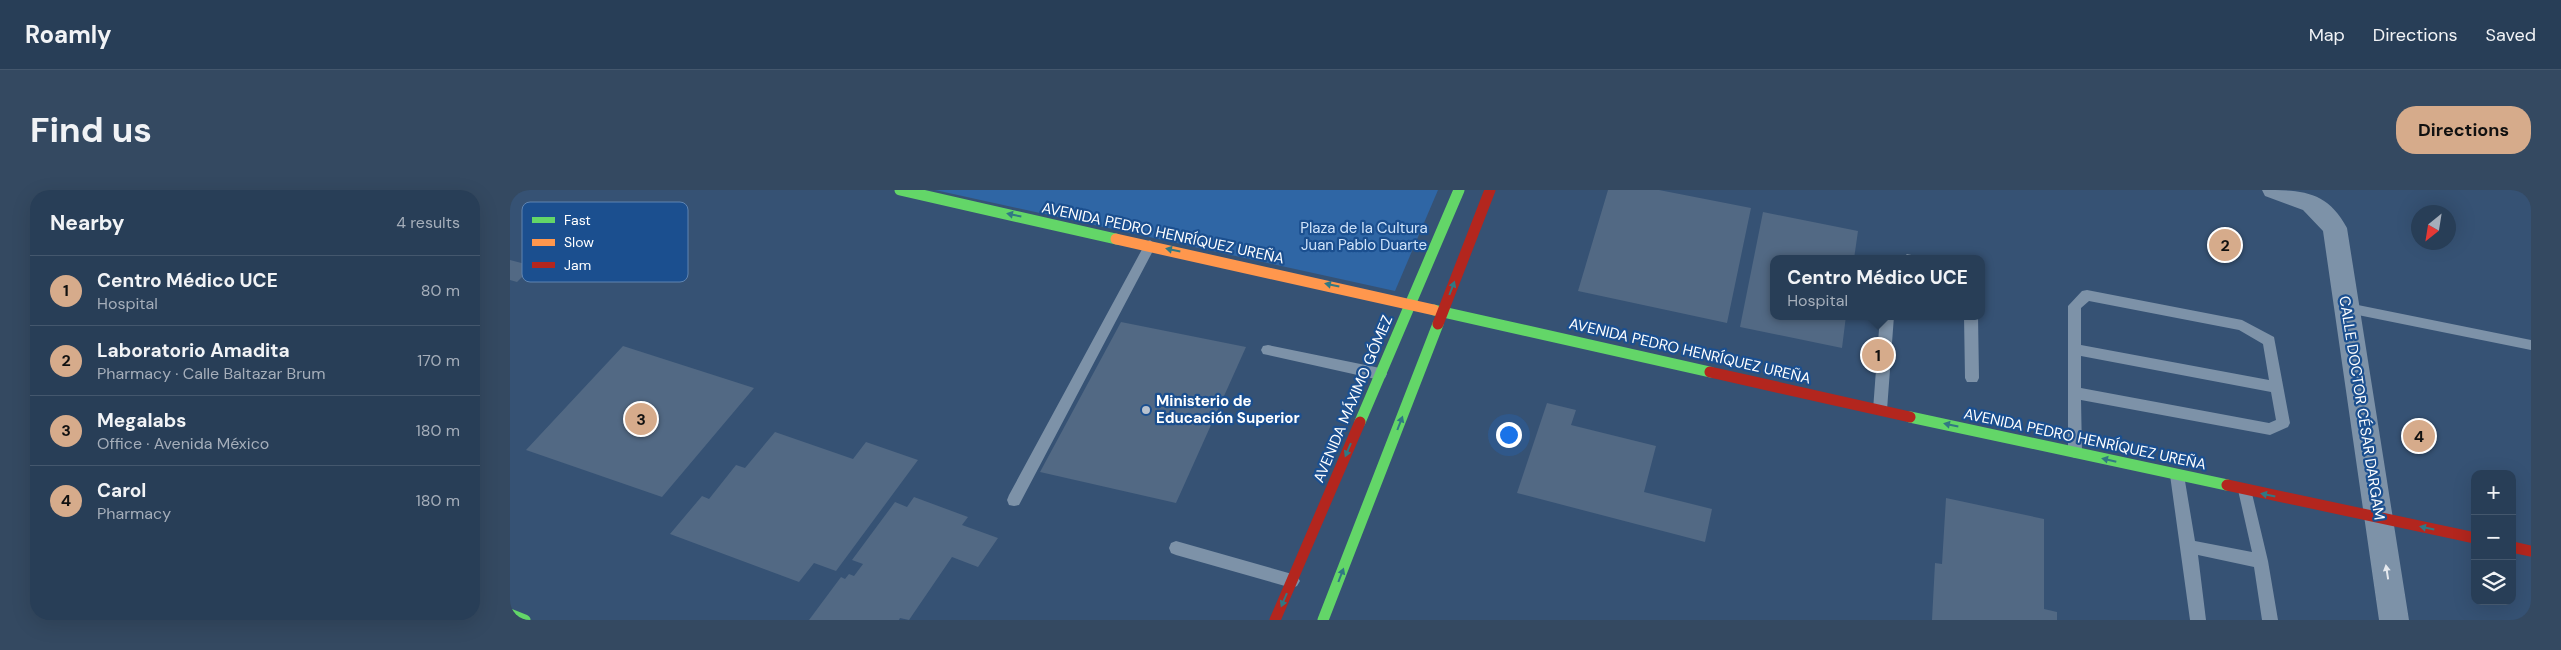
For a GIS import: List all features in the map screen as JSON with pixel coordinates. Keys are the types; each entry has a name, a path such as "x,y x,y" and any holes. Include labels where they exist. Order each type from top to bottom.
{"main road":[{"name":"AVENIDA PEDRO HENRÍQUEZ UREÑA","path":"900,190 1444,310 1880,410 2471,537"},
{"name":"AVENIDA MÁXIMO GÓMEZ","path":"1275,620 1459,190"},
{"path":"1323,620 1490,190"},
{"path":"2516,548 2531,551"},
{"path":"510,614 526,620"}],"street":[{"name":"CALLE DOCTOR CÉSAR DARGAM","path":"2274,190 2312,204 2335,228 2394,620"}],"lane":[{"path":"1014,500 1150,245"},
{"path":"2075,452 2076,350 2074,306 2087,295 2242,325 2269,341 2283,423 2270,429 2076,393"},
{"path":"2348,308 2531,345"},
{"path":"1880,410 1887,320"},
{"path":"1971,320 1972,378"},
{"path":"1268,350 1380,374"},
{"path":"2076,350 2276,387"},
{"path":"2177,475 2190,546 2198,620"},
{"path":"2245,490 2261,560 2270,620"},
{"path":"2190,546 2261,560"},
{"path":"1176,548 1292,581"}],"green space":[{"name":"Plaza de la Cultura Juan Pablo Duarte","path":"935,190 1438,190 1395,291"}],"building":[{"path":"1608,190 1659,190 1751,208 1727,323 1578,291"},
{"path":"1763,212 1858,231 1855,255 1770,255 1770,320 1846,320 1842,348 1740,327"},
{"path":"510,260 522,263 522,277 517,282 510,280"},
{"name":"Ministerio de Educación Superior","path":"1121,322 1246,347 1176,503 1040,472"},
{"path":"623,346 754,388 662,497 526,450"},
{"path":"1547,403 1576,410 1571,425 1656,446 1644,492 1712,509 1705,542 1517,493"},
{"path":"775,432 853,459 866,442 918,460 836,571 814,563 799,582 670,534 702,496 709,499 736,465 745,468"},
{"path":"914,497 968,517 962,525 998,538 978,567 952,557 909,620 900,618 899,620 809,620 841,577 845,579 849,574 854,576 863,564 852,560 895,502 907,507"},
{"path":"1946,498 2044,519 2044,609 2057,612 2057,620 1932,620 1935,563 1942,564"}],"traffic: fast":[{"path":"900,190 1116,239"},
{"path":"1360,422 1459,190"},
{"path":"1434,310 1710,372"},
{"path":"1323,620 1438,324"},
{"path":"1910,417 2227,485"},
{"path":"510,614 525,620"}],"traffic: slow":[{"path":"1116,239 1434,310"}],"traffic: jam":[{"path":"1438,324 1490,190"},
{"path":"1710,372 1910,417"},
{"path":"1275,620 1360,422"},
{"path":"2227,485 2471,537"},
{"path":"2516,548 2531,551"}],"place":[{"name":"Laboratorio Amadita","path":"2225,245"},
{"name":"Centro Médico UCE","path":"1878,355"},
{"name":"Ministerio de Educación Superior","path":"1146,410"},
{"name":"Megalabs","path":"641,419"},
{"name":"Carol","path":"2419,436"}]}
